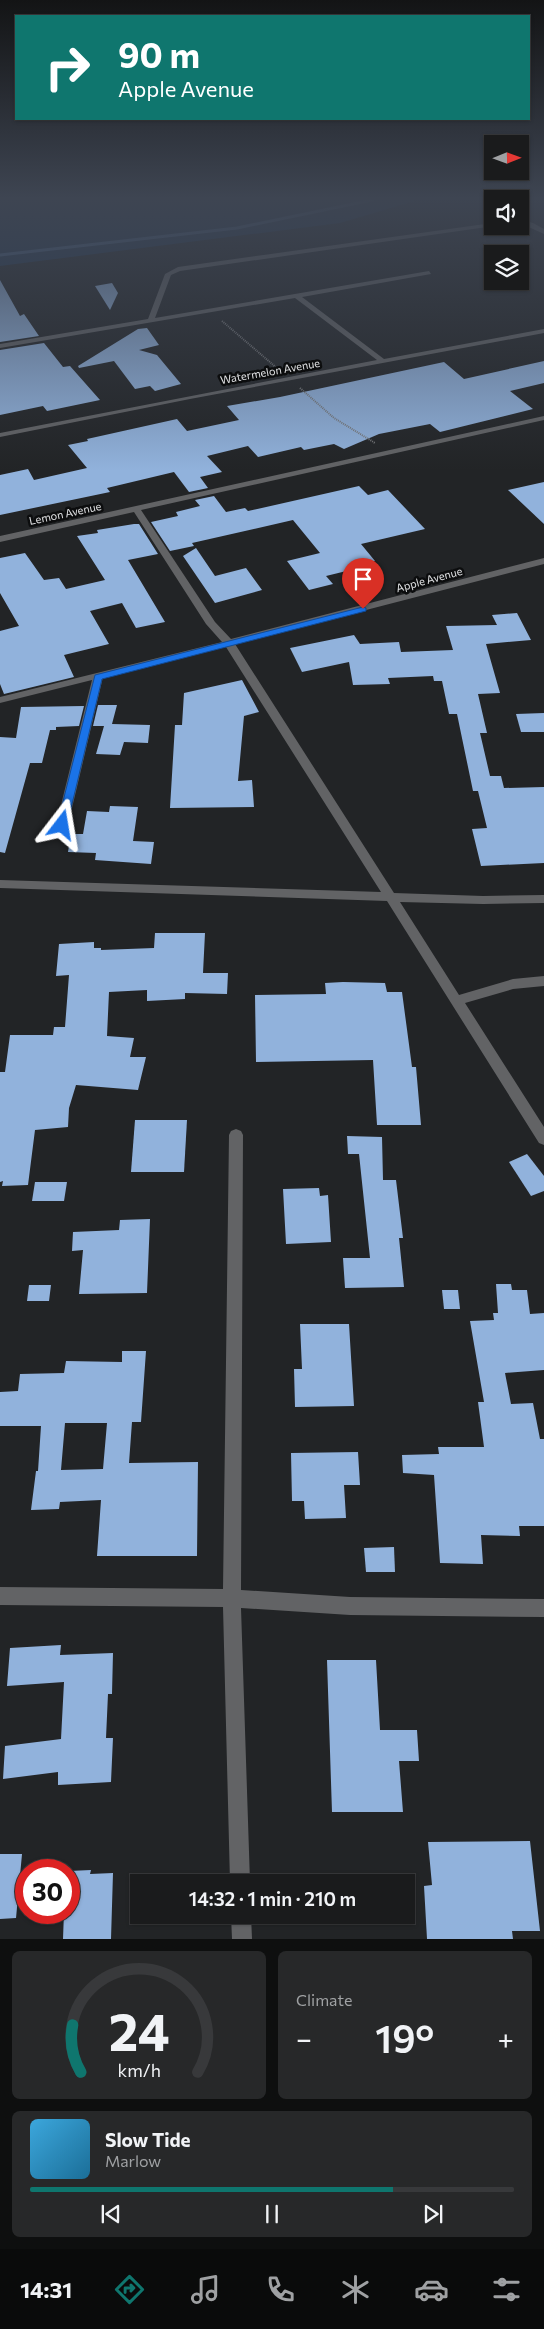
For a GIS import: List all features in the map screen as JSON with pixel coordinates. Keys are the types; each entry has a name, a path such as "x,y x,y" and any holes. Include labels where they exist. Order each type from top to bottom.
{"street":[{"path":"151,320 162,290"},
{"path":"0,346 329,290"},
{"path":"297,296 383,361"},
{"name":"Watermelon Avenue","path":"0,435 544,331"},
{"name":"Lemon Avenue","path":"0,538 544,418"},
{"path":"136,509 211,624 229,643 544,1139"},
{"name":"Apple Avenue","path":"0,700 98,677 544,561"},
{"path":"62,825 98,677"},
{"path":"0,884 483,900 544,899"},
{"path":"456,1001 513,984 544,980"},
{"path":"236,1136 232,1598 240,1874"},
{"path":"0,1596 232,1598 350,1606 544,1608"},
{"path":"242,1924 242,1939"}],"building":[{"path":"0,290 6,290 20,316 24,314 39,336 0,342"},
{"path":"98,290 116,290 118,293 110,310"},
{"path":"147,328 159,345 139,350 157,355 181,384 155,391 150,386 135,389 114,361 79,368 78,366 138,329"},
{"path":"44,343 63,367 70,366 100,400 47,411 43,406 0,415 0,350"},
{"path":"544,361 544,383 510,391 533,409 440,432 430,424 379,434 344,449 334,444 304,450 301,447 258,457 248,446 207,456 222,472 200,477 208,488 189,492 174,472 107,488 110,492 0,515 0,475 28,469 34,480 87,468 68,445 88,441 87,439 177,419 187,431 239,420 227,406 280,397 444,362 464,379"},
{"path":"544,482 544,524 508,490"},
{"path":"359,486 368,495 388,490 425,529 361,544 375,561 369,562 371,565 326,576 333,584 309,590 287,561 320,553 293,520 192,543 194,546 170,551 151,522 178,516 176,512 200,506 195,500 214,496 226,512 245,508 248,511"},
{"path":"139,524 158,554 128,560 165,622 136,628 122,603 90,611 109,644 64,655 74,677 4,694 0,684 0,631 19,626 0,593 0,558 25,553 44,580 59,578 66,589 105,580 77,536 98,533 97,530"},
{"path":"196,548 215,576 246,568 262,590 215,603 183,556"},
{"path":"517,613 531,640 486,644 500,693 478,694 487,733 480,733 490,776 501,776 504,788 544,787 544,863 481,866 472,829 487,828 478,791 473,791 457,714 449,714 442,681 434,681 433,676 388,678 390,684 353,685 349,662 302,672 290,648 354,635 360,644 399,642 401,652 453,650 446,626 497,625 492,615"},
{"path":"242,680 259,712 244,716 238,781 252,780 254,807 170,808 175,725 182,725 184,693"},
{"path":"98,705 117,705 112,724 150,725 148,743 124,742 120,755 96,754 104,726 93,726"},
{"path":"84,706 79,726 56,727 56,730 50,730 42,763 30,763 5,853 0,852 0,737 16,738 21,707"},
{"path":"544,713 544,732 521,732 516,714"},
{"path":"110,806 138,807 133,841 154,842 151,864 95,860 96,853 68,852 71,834 83,834 87,811 109,812"},
{"path":"155,933 205,933 203,973 228,973 227,994 185,993 185,999 147,1001 147,990 109,992 107,1036 134,1038 130,1057 146,1057 138,1090 76,1085 69,1108 68,1127 35,1130 28,1185 2,1186 3,1181 0,1182 0,1072 5,1072 10,1035 53,1035 54,1027 65,1027 69,975 56,976 59,944 94,942 94,948 101,948 101,950 154,948"},
{"path":"325,983 385,983 387,992 402,992 412,1067 416,1067 421,1125 377,1125 373,1060 256,1062 255,995 326,994"},
{"path":"135,1120 187,1120 184,1172 131,1172"},
{"path":"347,1136 382,1137 383,1180 396,1180 403,1238 399,1238 404,1287 345,1288 343,1258 370,1258 359,1154 348,1154"},
{"path":"527,1154 544,1176 544,1191 531,1196 509,1162"},
{"path":"35,1182 67,1182 64,1201 32,1201"},
{"path":"319,1188 320,1196 328,1195 331,1242 286,1244 283,1189"},
{"path":"150,1219 147,1293 79,1294 83,1250 72,1251 73,1232 119,1230 120,1220"},
{"path":"496,1284 511,1284 512,1290 527,1290 530,1314 544,1313 544,1370 505,1373 511,1404 533,1403 540,1439 544,1439 544,1526 519,1526 520,1536 481,1535 483,1564 440,1563 434,1475 403,1473 402,1455 439,1454 438,1447 484,1447 478,1402 484,1402 470,1321 494,1320 493,1313 498,1313"},
{"path":"29,1285 51,1285 49,1301 27,1301"},
{"path":"442,1290 458,1290 460,1309 444,1309"},
{"path":"300,1324 349,1324 354,1406 295,1407 294,1369 302,1369"},
{"path":"122,1351 146,1351 141,1422 132,1422 129,1463 198,1462 197,1556 97,1556 101,1500 60,1502 59,1509 31,1510 36,1471 38,1471 41,1426 0,1426 0,1392 18,1391 20,1374 64,1373 66,1361 122,1362","holes":["65,1423 107,1423 103,1469 61,1470"]},
{"path":"358,1452 360,1485 344,1485 346,1518 305,1519 304,1501 292,1501 291,1453"},
{"path":"394,1547 395,1572 366,1572 364,1548"},
{"path":"61,1645 60,1655 113,1653 112,1694 108,1694 106,1738 113,1738 111,1782 58,1785 58,1772 3,1779 5,1746 61,1739 64,1682 7,1686 10,1648"},
{"path":"327,1660 376,1660 380,1730 417,1730 419,1761 399,1761 403,1812 332,1812"},
{"path":"530,1841 540,1931 512,1931 513,1939 427,1939 424,1886 432,1885 428,1842"},
{"path":"0,1854 22,1854 22,1859 15,1859 15,1918 0,1919"},
{"path":"80,1870 91,1870 90,1874 113,1873 111,1939 63,1939 64,1924 80,1924"}],"route":[{"path":"62,825 98,677 363,609"}]}
